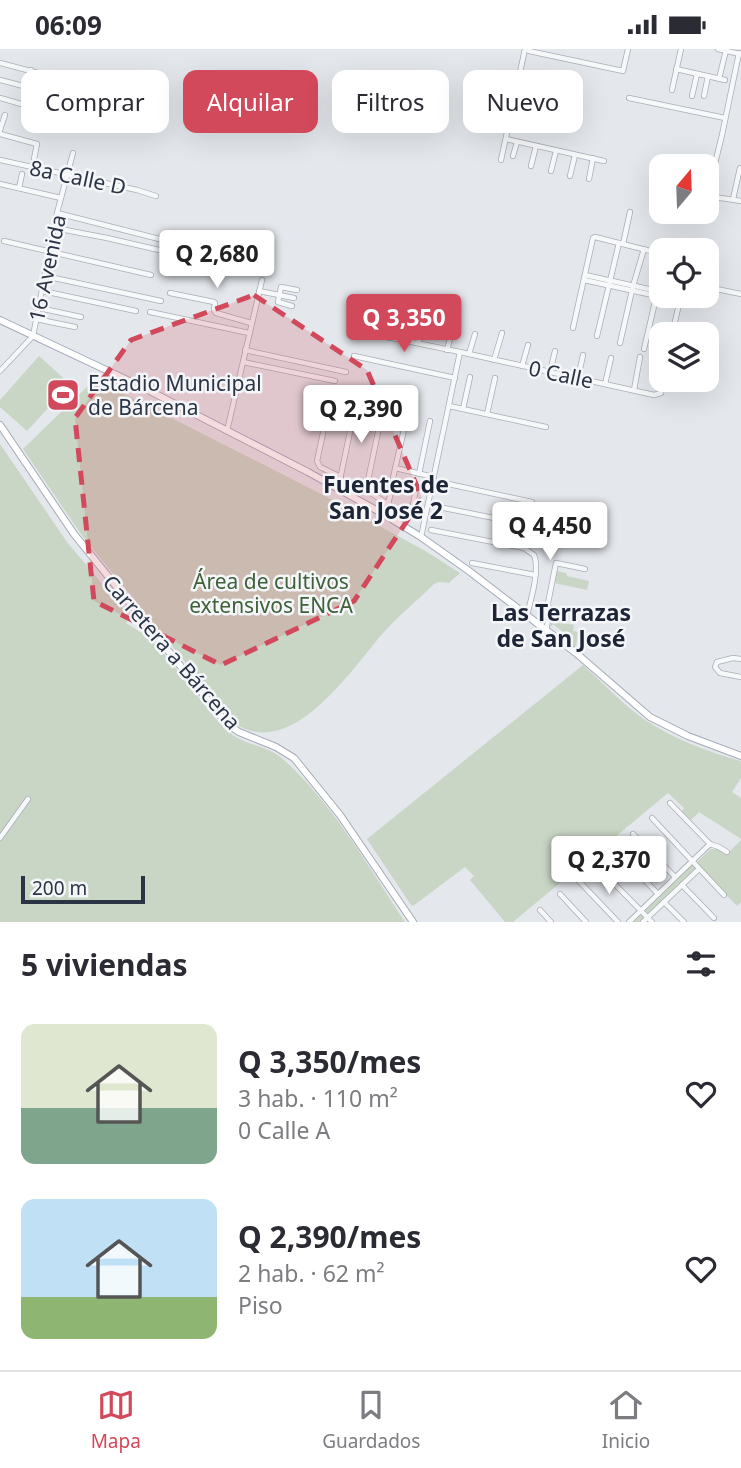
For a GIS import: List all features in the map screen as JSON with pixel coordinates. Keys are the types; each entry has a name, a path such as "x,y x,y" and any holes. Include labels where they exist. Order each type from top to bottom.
{"main road":[{"path":"0,320 132,382 338,489 421,537 576,653 650,717 688,736 741,756"},
{"name":"Carretera a Bárcena","path":"0,425 74,534 220,715 239,733 276,747 294,758 340,815 413,922"}],"street":[{"path":"501,160 527,50 623,71 628,49"},
{"path":"671,90 681,49"},
{"path":"717,154 740,54 718,49"},
{"path":"676,69 722,79 726,50"},
{"path":"0,63 31,70"},
{"path":"692,96 697,74"},
{"path":"704,96 708,76"},
{"path":"0,80 21,86"},
{"path":"0,98 21,104"},
{"path":"629,98 725,118"},
{"path":"5,115 0,132 37,145 34,159"},
{"path":"506,139 604,161"},
{"path":"513,156 517,142"},
{"path":"531,166 536,146"},
{"path":"551,171 556,151"},
{"name":"16 Avenida","path":"0,371 33,335 57,213 73,153"},
{"path":"570,176 575,155"},
{"path":"589,179 593,158"},
{"name":"8a Calle D","path":"0,160 156,196"},
{"path":"733,199 740,168"},
{"path":"19,188 22,174"},
{"path":"0,184 61,198"},
{"path":"719,198 741,201"},
{"path":"597,336 609,283 631,212"},
{"path":"57,213 175,243"},
{"path":"55,229 159,250"},
{"path":"573,328 592,240 595,237 649,250"},
{"path":"4,241 151,275"},
{"path":"620,343 644,249"},
{"path":"45,276 161,301"},
{"path":"584,277 649,291"},
{"path":"227,431 262,280"},
{"path":"292,306 278,302 279,295 282,286 297,290"},
{"path":"719,289 741,294"},
{"path":"43,291 136,311"},
{"path":"259,291 294,298"},
{"path":"170,293 214,302 216,313 251,323"},
{"name":"0 Calle","path":"368,307 360,331 654,395 660,392"},
{"path":"39,308 81,317"},
{"path":"644,349 654,308"},
{"path":"150,312 249,333"},
{"path":"389,338 398,314"},
{"path":"36,319 75,327"},
{"path":"418,343 424,320"},
{"path":"447,350 453,327"},
{"path":"494,360 502,333"},
{"path":"469,354 475,334"},
{"path":"522,366 528,345"},
{"path":"246,350 346,372"},
{"path":"550,372 555,351"},
{"path":"421,537 460,352"},
{"path":"354,355 455,378"},
{"path":"578,378 583,355"},
{"path":"634,390 640,357"},
{"path":"605,384 611,358"},
{"path":"243,362 335,381"},
{"path":"463,409 470,377"},
{"path":"487,414 495,378"},
{"path":"331,396 317,461 320,467 341,477"},
{"path":"338,489 356,403"},
{"path":"449,406 546,427"},
{"path":"383,408 366,490 408,517 411,515 416,489"},
{"path":"385,516 407,416"},
{"path":"419,474 430,421"},
{"path":"395,468 434,477"},
{"path":"439,482 533,503 524,548"},
{"path":"434,506 529,525"},
{"path":"431,530 530,551 537,559 532,596 524,614"},
{"path":"472,563 535,575"},
{"path":"543,628 556,563 585,569"},
{"path":"741,659 720,660 715,667 720,673 741,677"},
{"path":"0,838 28,799"},
{"path":"670,803 710,845 727,852"},
{"path":"652,818 724,895"},
{"path":"633,834 675,877"},
{"path":"628,922 710,845"},
{"path":"614,848 658,894"},
{"path":"595,864 641,910 647,921 699,869"},
{"path":"578,879 618,922"},
{"path":"682,885 714,918"},
{"path":"560,894 586,922"},
{"path":"664,902 684,922"},
{"path":"540,910 551,922"}],"highlighted area":[{"path":"254,295 367,370 422,498 354,601 221,665 94,601 75,418 131,340"}],"green space":[{"path":"39,356 70,384 27,431 0,407 0,400"},
{"name":"Área de cultivos extensivos ENCA","path":"95,379 327,497 460,573 449,583 434,584 390,625 340,685 303,718 283,729 262,732 241,727 83,537 23,449"},
{"path":"0,444 67,542 125,611 128,619 126,623 153,640 229,732 277,755 301,777 349,836 405,922 0,922"},
{"path":"557,571 589,581 587,590 554,583"},
{"path":"552,611 555,621 574,625 573,631 578,632 576,648 567,640 568,636 553,624 551,627"},
{"path":"583,665 628,707 656,727 692,744 741,761 741,778 732,792 741,798 741,839 699,812 691,820 682,811 684,808 668,793 513,922 505,922 470,880 474,876 465,867 411,905 367,839"},
{"path":"741,840 741,902 737,906 696,863 718,846 726,855"},
{"path":"692,861 699,869 643,922 629,922"}],"place":[{"name":"Estadio Municipal de Bárcena","path":"63,395"}],"district":[{"name":"Fuentes de San José 2","path":"386,497"},
{"name":"Las Terrazas de San José","path":"561,625"}]}
